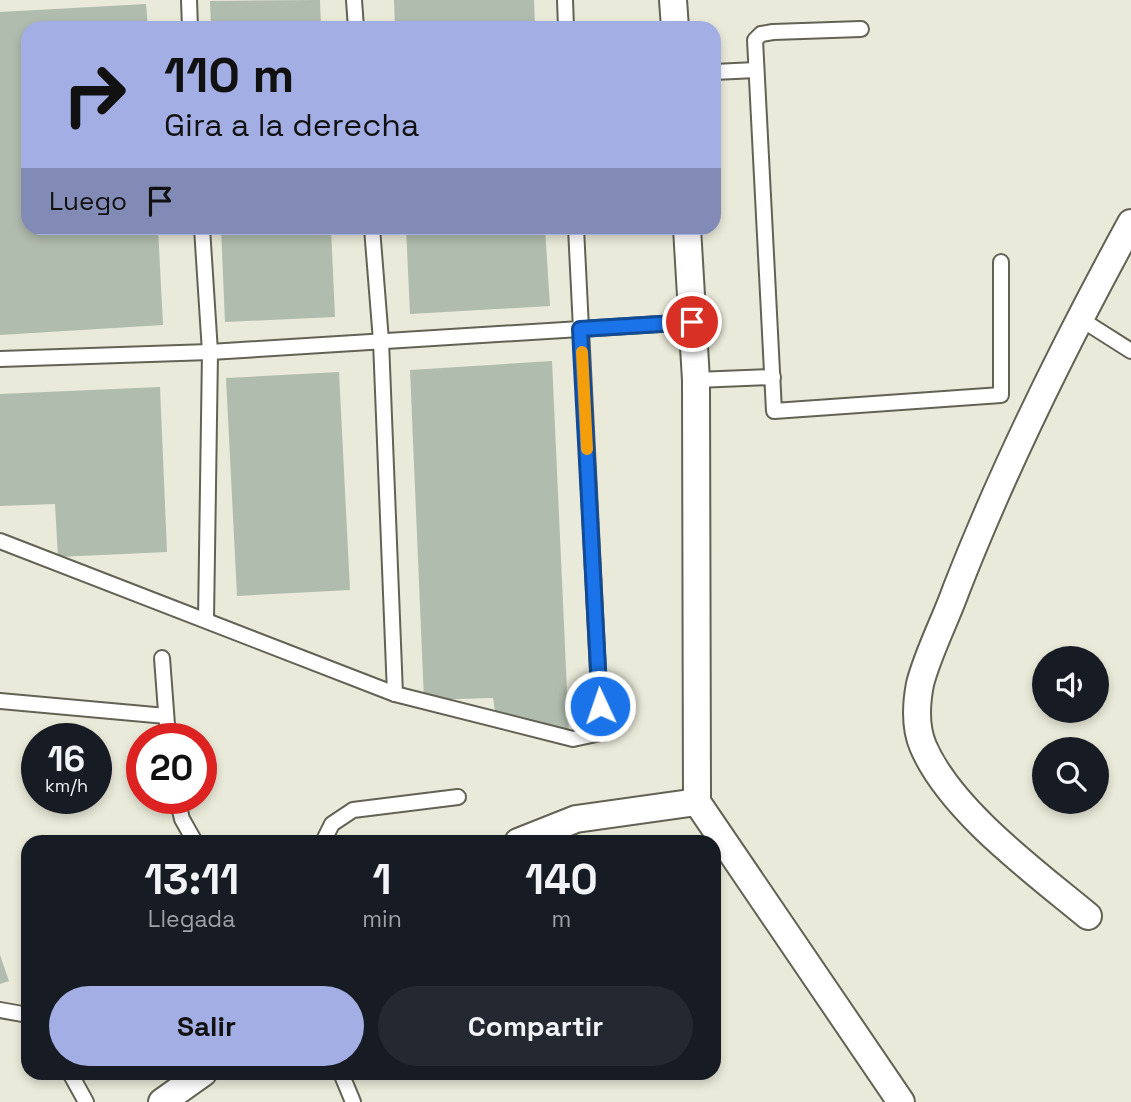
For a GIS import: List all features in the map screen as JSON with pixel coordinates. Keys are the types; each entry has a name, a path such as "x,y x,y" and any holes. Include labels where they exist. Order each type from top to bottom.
{"street":[{"path":"673,0 674,21"},
{"path":"1088,916 1012,852 957,798 923,747 916,717 920,683 975,542 1079,318 1131,223"},
{"path":"687,235 696,380 697,802 719,835"},
{"path":"536,835 576,819 697,802"},
{"path":"721,837 901,1102"},
{"path":"162,1102 193,1080"}],"lane":[{"path":"188,0 190,21"},
{"path":"354,0 356,21"},
{"path":"565,0 566,21"},
{"path":"861,29 761,34 755,40 774,411 1001,395 1002,262"},
{"path":"721,72 756,70"},
{"path":"202,235 210,352 206,620"},
{"path":"373,235 381,341 395,694"},
{"path":"0,541 395,694 573,739 601,733 576,235"},
{"path":"1079,318 1131,351"},
{"path":"0,359 210,352 692,322"},
{"path":"696,380 773,377"},
{"path":"162,658 167,723"},
{"path":"0,701 166,716"},
{"path":"326,835 332,824 353,810 458,797"},
{"path":"181,814 191,835"},
{"path":"0,1010 21,1014"},
{"path":"74,1080 86,1102"},
{"path":"344,1080 353,1102"}],"building":[{"path":"320,0 321,21 211,21 210,1"},
{"path":"394,0 534,0 535,21 395,21"},
{"path":"146,4 147,21 21,21 21,235 158,235 163,325 0,335 0,12"},
{"path":"221,235 331,235 335,317 225,322"},
{"path":"406,235 545,235 550,306 410,314"},
{"path":"552,361 569,735 496,718 493,698 424,700 410,370"},
{"path":"339,372 350,590 237,596 226,378"},
{"path":"160,387 167,552 58,557 55,504 0,506 0,394"},
{"path":"0,955 9,981 0,984"}],"slow traffic":[{"path":"582,352 587,449"}],"route":[{"path":"600,706 580,329 692,322"}]}
